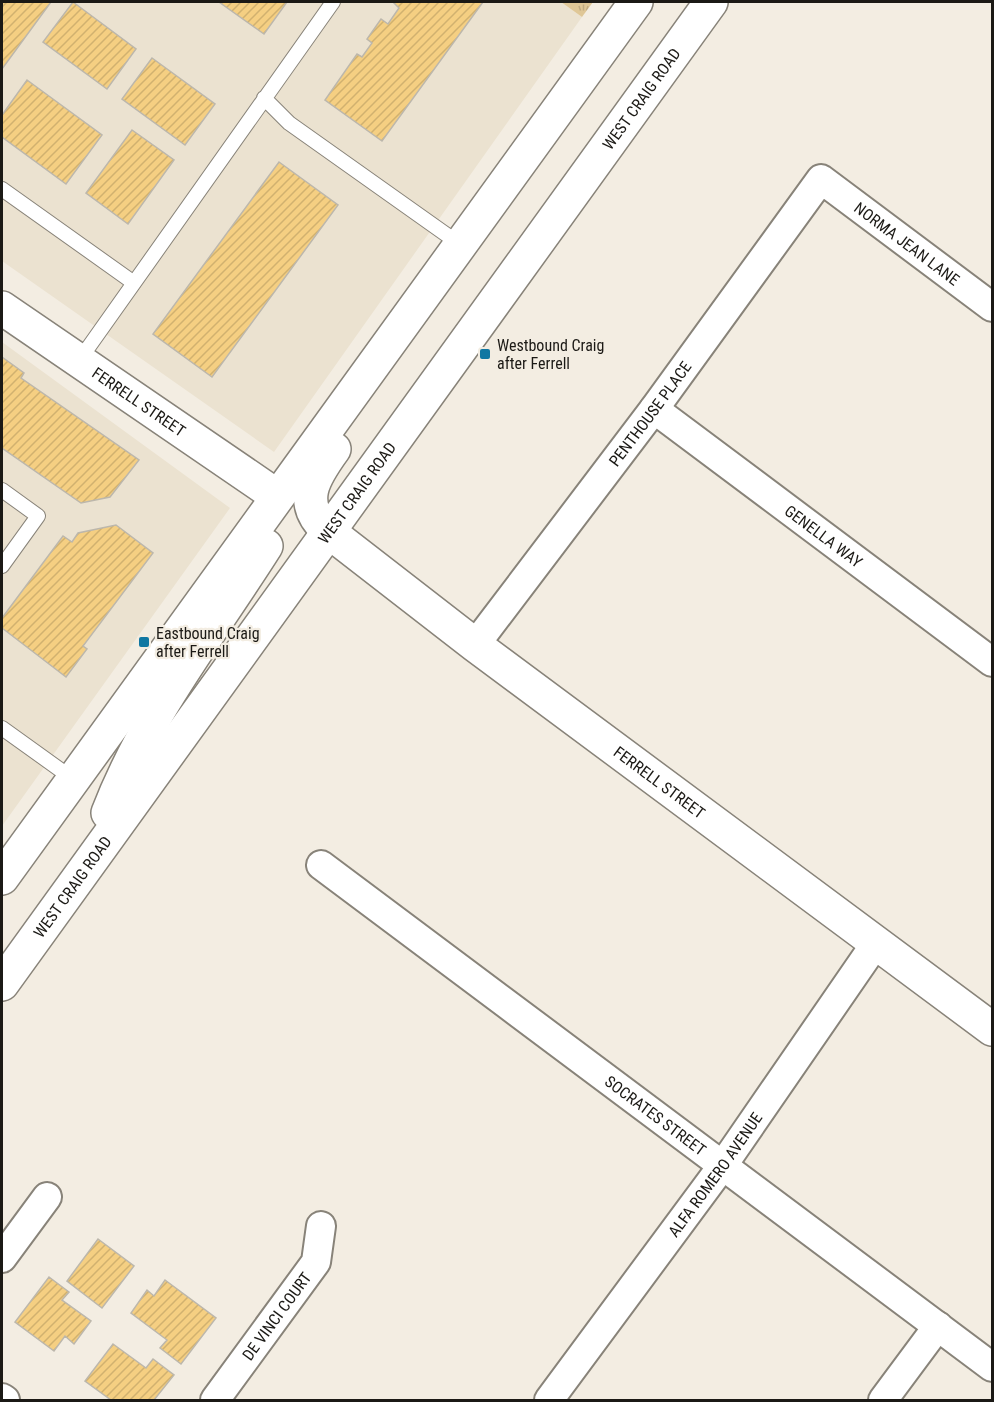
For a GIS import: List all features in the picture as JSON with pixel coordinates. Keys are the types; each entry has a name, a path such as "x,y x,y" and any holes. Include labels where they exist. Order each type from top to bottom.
{"main road":[{"path":"2,878 636,2"},
{"name":"WEST CRAIG ROAD","path":"2,984 711,2"},
{"name":"FERRELL STREET","path":"461,245 435,308 314,479 310,500 312,513 328,531 474,645 993,1029"},
{"name":"FERRELL STREET","path":"2,308 277,496"},
{"path":"89,862 134,753 278,528 284,510 277,496"}],"street":[{"name":"NORMA JEAN LANE","path":"821,179 993,307"},
{"name":"PENTHOUSE PLACE","path":"474,645 654,409 821,179"},
{"name":"GENELLA WAY","path":"654,409 993,662"},
{"name":"SOCRATES STREET","path":"321,865 993,1367"},
{"name":"ALFA ROMERO AVENUE","path":"549,1401 723,1165 876,943"},
{"path":"2,1258 47,1197"},
{"name":"DE VINCI COURT","path":"214,1401 316,1262 321,1226"},
{"path":"883,1401 938,1326"}],"lane":[{"path":"78,362 333,2"},
{"path":"264,98 289,123 461,245"},
{"path":"2,189 134,283"},
{"path":"2,490 38,516 2,566"},
{"path":"2,728 73,779"}],"shaded area":[{"path":"2,2 561,2 582,17 274,452 2,261"},
{"path":"2,342 230,508 2,826"}],"green space":[{"path":"561,2 593,2 582,17"}],"building":[{"path":"2,2 51,2 2,69"},
{"path":"73,2 136,49 107,89 43,42"},
{"path":"219,2 287,2 264,34"},
{"path":"393,2 483,2 382,141 325,100 357,54 362,57 372,43 367,39 381,19 388,24 399,8"},
{"path":"152,58 215,104 185,145 122,99"},
{"path":"27,80 102,135 66,184 2,137 2,115"},
{"path":"132,130 174,160 128,224 86,193"},
{"path":"279,162 338,205 212,377 153,334"},
{"path":"2,357 24,373 21,378 139,460 110,497 81,503 2,448"},
{"path":"116,525 153,553 83,646 87,649 66,677 2,628 2,618 63,536 72,542 78,533"},
{"path":"98,1239 134,1266 102,1308 67,1281"},
{"path":"49,1277 69,1292 62,1300 91,1321 74,1344 65,1336 54,1351 15,1322"},
{"path":"165,1280 216,1318 181,1364 160,1348 167,1340 131,1313 147,1290 154,1296"},
{"path":"113,1344 146,1368 153,1359 174,1375 154,1400 111,1400 85,1381"}],"place":[{"name":"Westbound Craig after Ferrell","path":"485,354"},
{"name":"Eastbound Craig after Ferrell","path":"144,642"}]}
